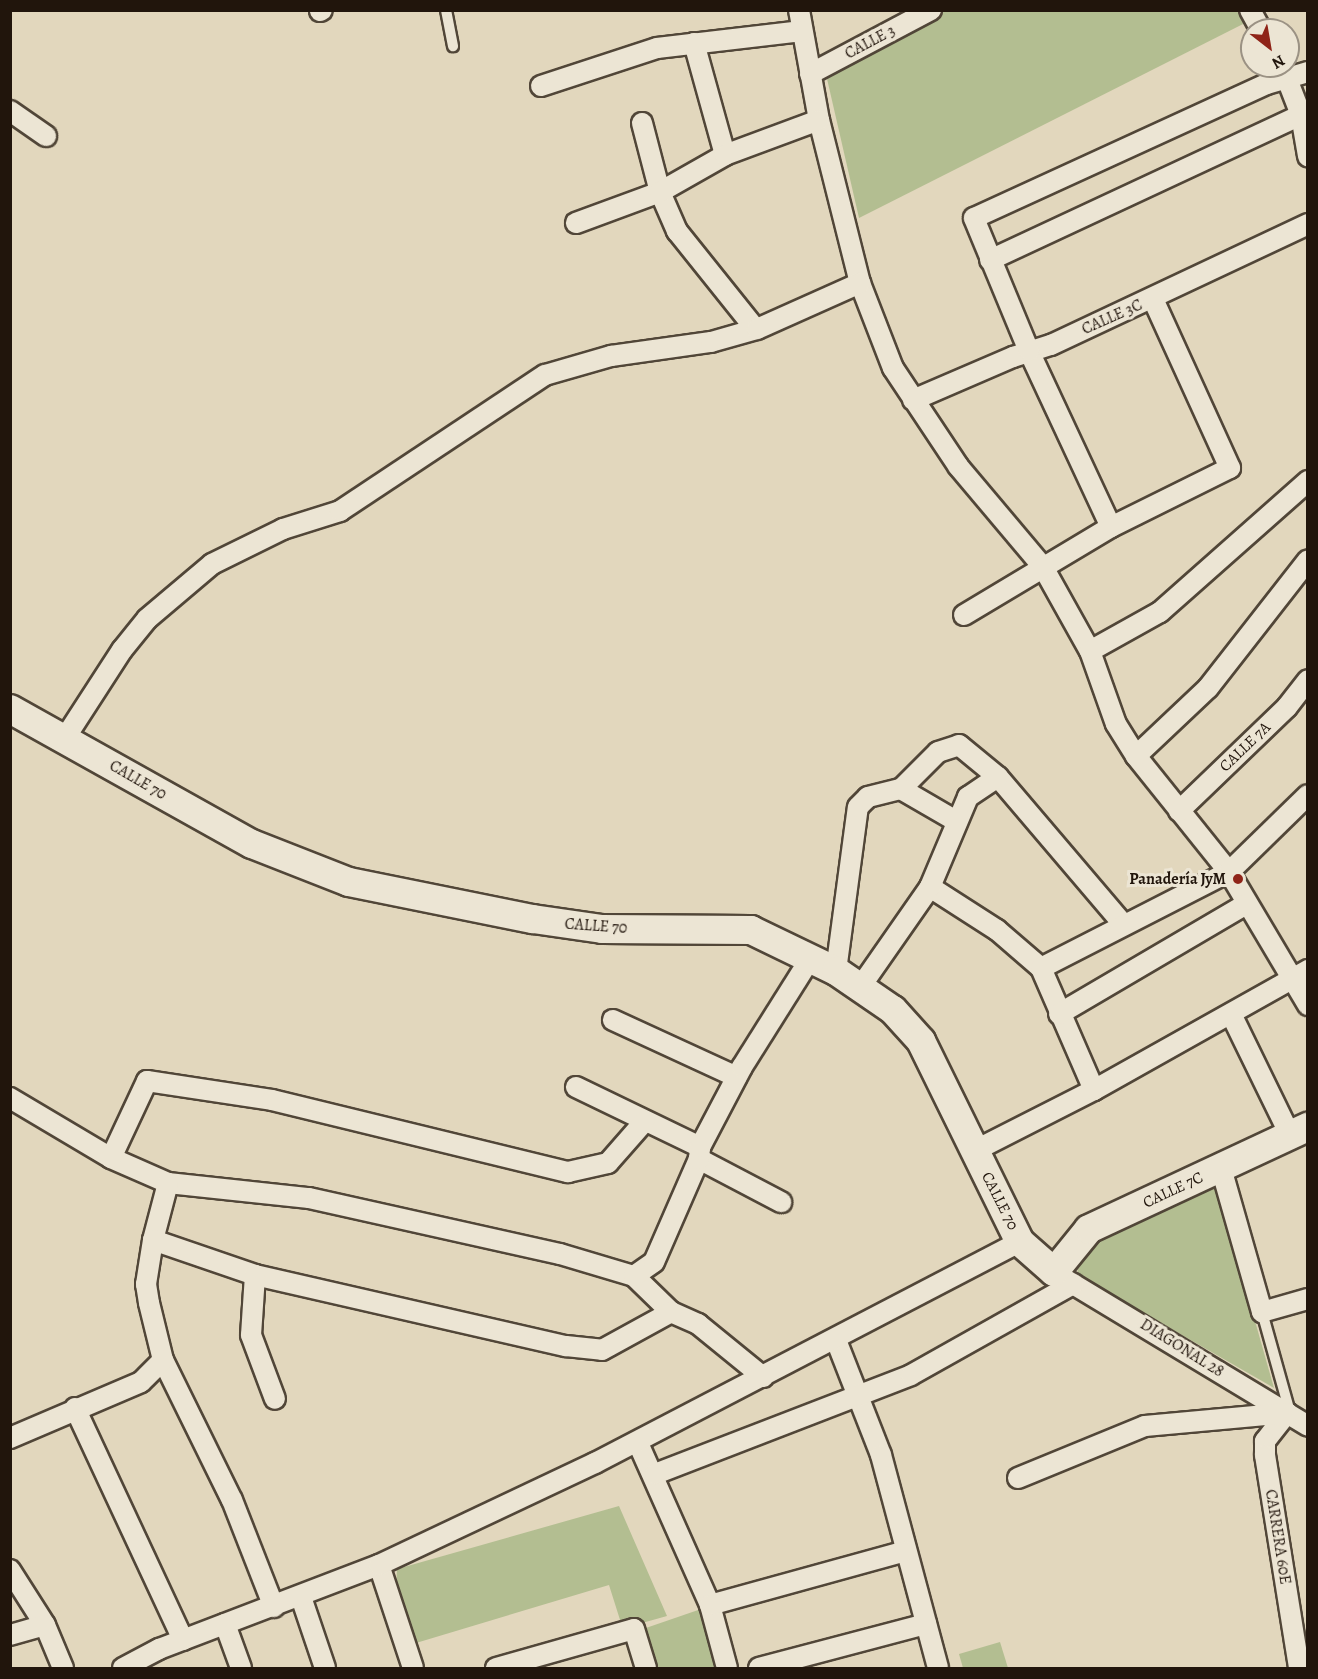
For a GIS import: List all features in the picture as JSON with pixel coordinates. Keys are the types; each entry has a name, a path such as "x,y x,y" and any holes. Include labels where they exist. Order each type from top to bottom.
{"street":[{"path":"798,10 819,120 860,283 884,347 913,400 958,466 1043,567 1090,651 1116,723 1136,756 1228,872 1245,905 1300,975 1308,1005"},
{"name":"CALLE 3","path":"810,74 931,10"},
{"path":"541,86 657,48 802,31"},
{"path":"694,43 725,155"},
{"path":"1111,527 1029,351 974,218 1270,78"},
{"path":"1288,78 1301,115 1308,156"},
{"path":"10,111 46,136"},
{"path":"990,260 1301,115"},
{"path":"576,223 660,192 725,155 819,120"},
{"path":"642,123 660,192 677,231 754,327"},
{"name":"CALLE 3C","path":"913,400 1153,299 1308,224"},
{"path":"65,738 135,634 173,596 212,564 283,529 340,510 546,375 611,356 711,342 754,327 764,326 860,283"},
{"path":"964,615 1111,527 1230,468 1153,299"},
{"path":"1090,651 1160,612 1308,481"},
{"path":"1136,756 1208,688 1308,560"},
{"name":"CALLE 7A","path":"1179,811 1306,686"},
{"name":"CALLE 70","path":"10,709 252,844 349,882 533,920 602,929 751,930 836,971 893,1010 921,1041 1020,1242 1064,1278"},
{"path":"836,971 858,807 868,797 902,789 938,752 959,745 998,777 1124,925"},
{"path":"861,986 930,887 947,853 956,821 968,797 998,777"},
{"path":"902,789 956,821"},
{"path":"1041,968 1228,872 1308,795"},
{"path":"930,887 997,930 1041,968 1059,1014 1094,1090"},
{"path":"1059,1014 1245,905"},
{"path":"634,1276 654,1262 699,1153 737,1077 810,959"},
{"path":"976,1150 1094,1090 1300,975"},
{"path":"1231,1014 1299,1131"},
{"path":"613,1020 737,1077"},
{"path":"111,1158 147,1081 283,1103 568,1172 608,1163 644,1122"},
{"path":"576,1087 644,1122 781,1202"},
{"path":"10,1098 111,1158 168,1184 309,1198 560,1254 634,1276 671,1312 698,1324 763,1377"},
{"name":"CALLE 7C","path":"1064,1278 1089,1229 1299,1131"},
{"path":"1221,1168 1262,1312 1308,1299"},
{"path":"168,1184 153,1240 146,1284 164,1360 232,1500 274,1607"},
{"path":"153,1240 255,1275 463,1325 602,1350 671,1312"},
{"path":"123,1668 183,1640 301,1597 379,1565 638,1443 1020,1242"},
{"path":"255,1275 250,1335 275,1399"},
{"path":"655,1474 858,1395 941,1359 1064,1278"},
{"name":"DIAGONAL 28","path":"1064,1278 1143,1323 1295,1418"},
{"path":"836,1340 881,1455 938,1668"},
{"path":"10,1438 75,1408 141,1382 164,1360"},
{"path":"75,1408 183,1640"},
{"path":"1018,1478 1145,1426 1295,1418"},
{"name":"CARRERA 60E","path":"1295,1418 1265,1441 1265,1455 1301,1643 1299,1668"},
{"path":"638,1443 655,1474 710,1605 727,1668"},
{"path":"710,1605 906,1551"},
{"path":"379,1565 414,1668"},
{"path":"10,1569 45,1625 63,1668"},
{"path":"301,1597 325,1668"},
{"path":"225,1624 241,1668"},
{"path":"771,1667 926,1624"},
{"path":"10,1635 45,1625"},
{"path":"496,1668 634,1629 646,1668"}],"lane":[{"path":"446,10 453,46"},
{"path":"1262,1312 1295,1418"}],"green space":[{"path":"1244,10 1248,18 1240,18 1240,26 859,218 825,70 940,11"},
{"path":"1215,1180 1274,1388 1079,1276 1075,1261 1097,1237"},
{"path":"619,1506 667,1616 642,1623 639,1617 621,1623 609,1585 416,1643 396,1591 397,1569"},
{"path":"704,1608 723,1668 656,1668 643,1629"},
{"path":"1000,1642 1008,1668 963,1668 959,1654"}],"place":[{"name":"Panadería JyM","path":"1238,879"}]}
